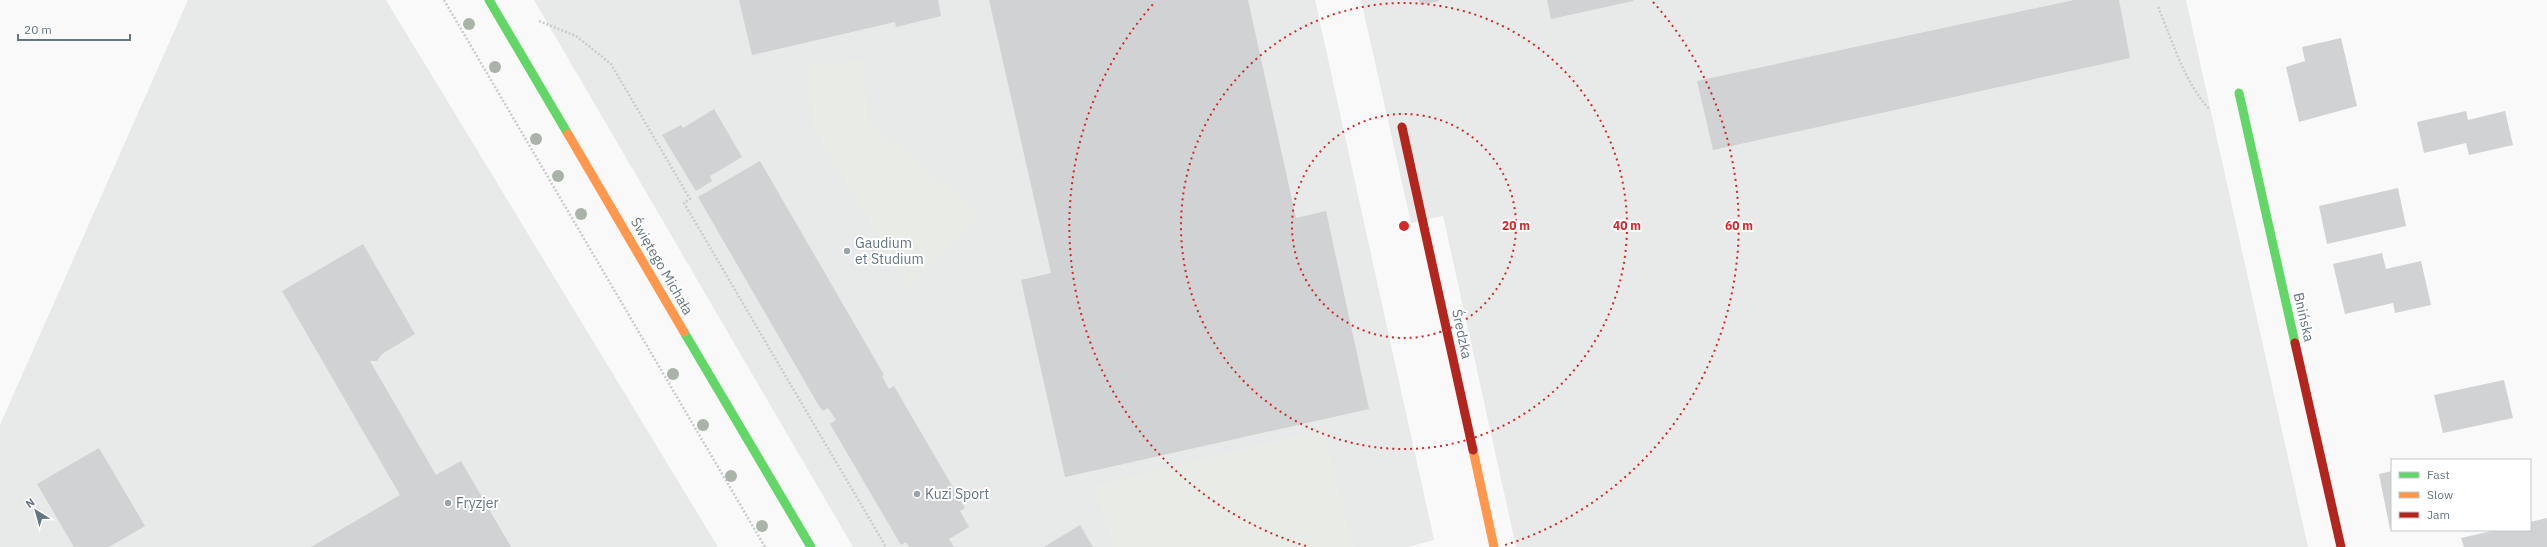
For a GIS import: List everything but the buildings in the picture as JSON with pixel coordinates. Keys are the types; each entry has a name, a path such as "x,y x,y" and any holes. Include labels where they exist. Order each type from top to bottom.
{"street":[{"name":"Świętego Michała","path":"489,0 811,547"},
{"name":"Bnińska","path":"2239,92 2341,547"},
{"name":"Średzka","path":"1402,127 1494,547"}],"path":[{"path":"444,0 765,547"},
{"path":"2158,7 2186,74 2200,99 2215,116"},
{"path":"538,21 576,36 611,64 690,199 684,203 886,547"}],"shaded area":[{"path":"188,0 386,0 718,547 0,547 0,425"},
{"path":"534,0 1315,0 1434,540 1408,547 853,547"},
{"path":"1361,0 2186,0 2308,547 1516,547 1443,216 1411,223"},
{"path":"863,59 870,121 981,215 908,288 813,130 805,67"},
{"path":"1324,429 1355,547 1112,547 1093,486"}],"traffic: fast":[{"path":"489,0 568,134"},
{"path":"2239,93 2295,343"},
{"path":"684,332 811,547"}],"traffic: slow":[{"path":"568,134 684,332"},
{"path":"1473,450 1494,547"}],"traffic: jam":[{"path":"1402,127 1473,450"},
{"path":"2295,343 2341,547"}],"place":[{"name":"Gaudium et Studium","path":"847,251"},
{"name":"Kuzi Sport","path":"917,494"},
{"name":"Fryzjer","path":"448,503"}]}
